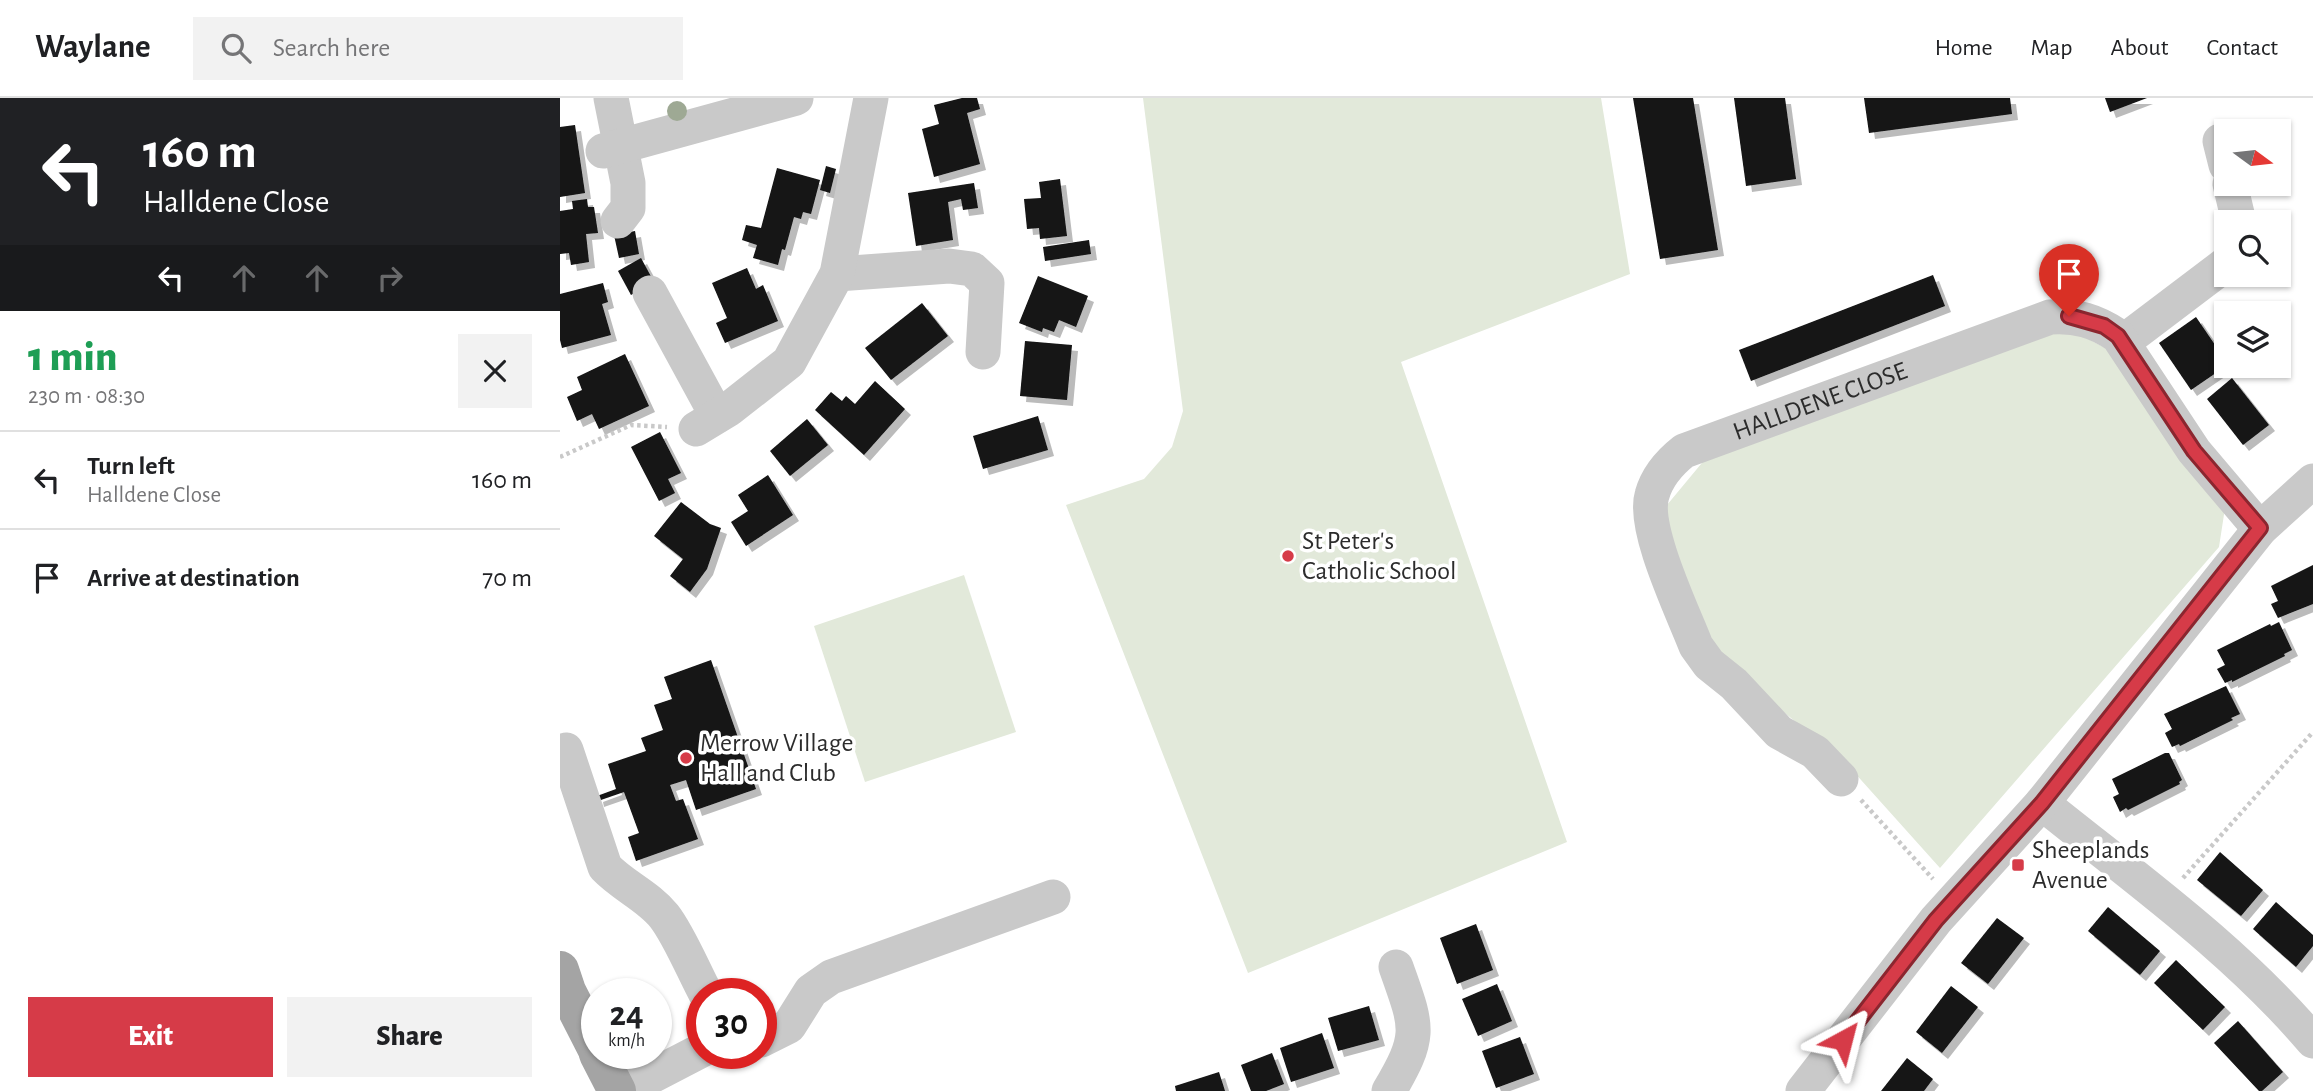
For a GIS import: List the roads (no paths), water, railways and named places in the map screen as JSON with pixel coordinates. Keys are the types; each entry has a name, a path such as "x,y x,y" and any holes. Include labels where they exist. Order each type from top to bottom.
{"main road":[{"path":"562,985 581,1020"},
{"path":"606,1069 617,1091"}],"street":[{"path":"611,98 612,148 628,183 628,208 618,221"},
{"path":"612,148 796,98"},
{"path":"650,293 706,422 729,410 789,362 837,274 871,98"},
{"path":"837,274 949,265 972,269 987,284 983,352"},
{"path":"2123,342 2214,273"},
{"name":"HALLDENE CLOSE","path":"1841,779 1815,752 1779,732 1734,684 1709,664 1696,646 1650,520 1652,495 1661,476 1678,456 1704,442 2050,317 2069,316 2104,326 2118,336 2194,451 2260,528"},
{"path":"1803,1091 1953,901 2042,803 2260,528 2312,483"},
{"path":"566,750 606,867 615,878 650,902 665,917 697,978"},
{"path":"2042,803 2164,900 2234,960 2273,996 2313,1041"},
{"path":"777,1032 789,1026 811,991 831,977 1053,897"},
{"path":"1389,1091 1407,1061 1415,1035 1412,1013 1396,967"},
{"path":"623,1091 686,1058"}],"place":[{"name":"St Peter's Catholic School","path":"1288,556"},
{"name":"Merrow Village Hall and Club","path":"686,758"},
{"name":"Sheeplands Avenue","path":"2018,865"}]}
